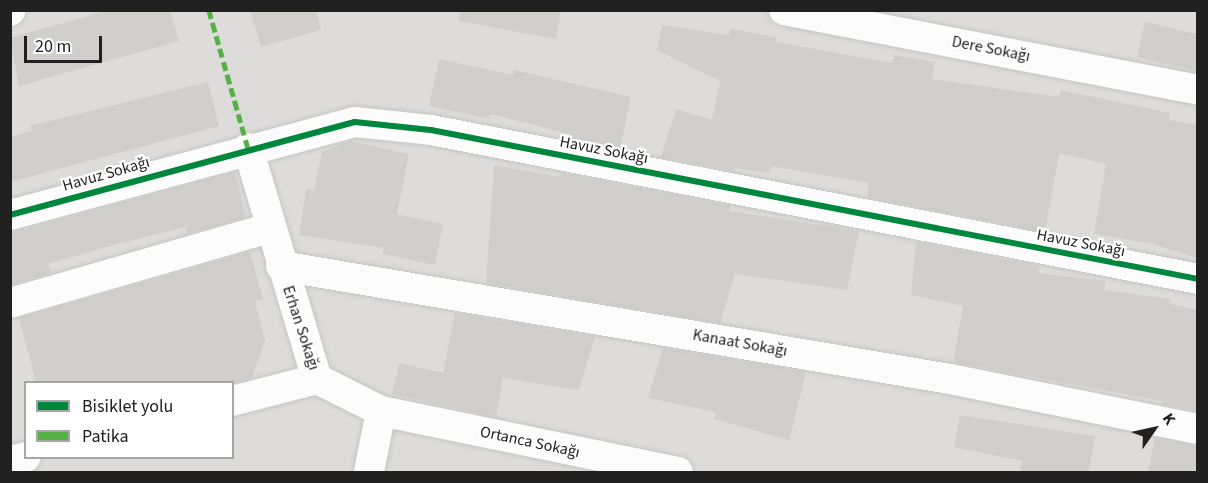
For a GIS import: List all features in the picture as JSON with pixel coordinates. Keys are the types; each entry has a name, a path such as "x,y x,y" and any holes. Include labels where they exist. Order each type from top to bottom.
{"street":[{"name":"Dere Sokağı","path":"784,10 1197,90"},
{"name":"Havuz Sokağı","path":"10,215 248,148 355,122 431,130 1197,279"},
{"name":"Erhan Sokağı","path":"248,148 281,266 317,379 381,411"},
{"path":"10,303 270,228"},
{"name":"Kanaat Sokağı","path":"281,266 950,378 1197,429"},
{"path":"234,400 317,379"},
{"path":"369,472 381,411"},
{"name":"Ortanca Sokağı","path":"381,411 678,472"}],"shaded area":[{"path":"10,11 1197,11 1197,472 11,472"}],"building":[{"path":"109,10 170,10 179,41 19,86 10,38"},
{"path":"250,10 316,10 321,30 261,47"},
{"path":"460,10 561,10 556,39 459,21"},
{"path":"1145,22 1197,34 1197,71 1137,57"},
{"path":"662,25 729,35 730,28 777,38 776,42 893,63 894,55 935,62 932,79 1059,97 1061,90 1170,113 1169,120 1197,125 1197,258 1153,244 1094,234 1106,164 1059,153 1045,232 867,197 869,183 771,166 770,173 735,168 735,171 661,157 676,109 712,120 720,81 657,50"},
{"path":"439,59 513,75 514,70 631,97 620,149 568,139 569,134 490,114 489,119 429,106"},
{"path":"208,82 219,126 10,182 10,137 32,131 30,126"},
{"path":"350,141 409,154 397,214 443,224 435,265 383,254 384,248 299,235 306,189 314,190 322,152"},
{"path":"494,165 560,177 561,173 730,206 729,211 859,231 847,290 735,274 720,323 486,283"},
{"path":"235,172 246,217 187,234 185,227 48,264 51,273 10,285 10,233"},
{"path":"916,242 1039,266 1038,273 1106,281 1104,290 1171,299 1170,304 1197,310 1197,411 1162,404 1162,401 953,362 963,306 911,295"},
{"path":"250,252 263,299 255,301 265,341 252,378 235,382 36,381 19,318"},
{"path":"455,313 595,337 579,390 503,378 496,417 392,394 399,363 443,373"},
{"path":"663,348 806,372 789,440 714,419 716,412 648,398"},
{"path":"960,415 1095,436 1089,472 1020,472 1022,461 954,447"},
{"path":"1155,438 1197,446 1197,472 1148,472"}],"marked path":[{"path":"209,10 248,148"}],"cycle path":[{"path":"10,215 355,122 431,130 1198,279"}]}
